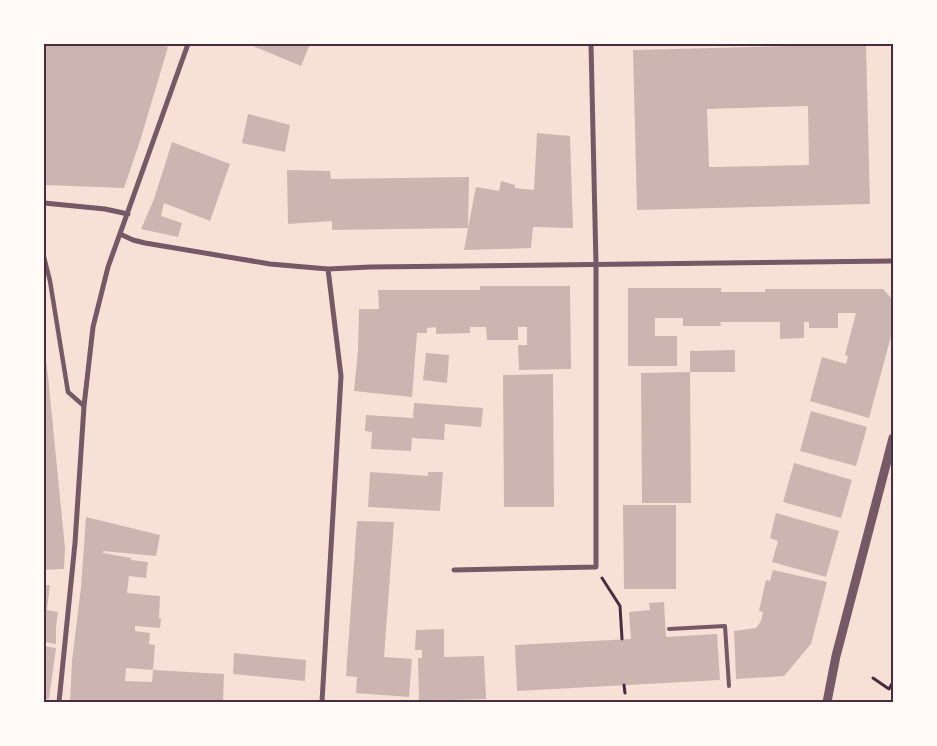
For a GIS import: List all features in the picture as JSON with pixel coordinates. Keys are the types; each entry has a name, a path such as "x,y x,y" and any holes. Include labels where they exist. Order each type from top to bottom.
{"street":[{"path":"59,702 75,543 84,406 93,327 108,266 188,44"},
{"path":"454,570 596,567 596,264 591,44"},
{"path":"44,203 105,209 128,214"},
{"path":"120,234 145,243 270,264 328,269 893,261"},
{"path":"44,257 50,281 68,392 84,406"},
{"path":"322,702 341,376 328,269"},
{"path":"827,702 836,656 893,438"}],"lane":[{"path":"669,630 725,626 729,686"}],"path":[{"path":"596,567 620,606 622,640"},
{"path":"873,678 889,689 893,682"},
{"path":"624,685 625,693"}],"building":[{"path":"44,44 158,44 168,47 124,188 44,185"},
{"path":"248,44 310,44 301,66"},
{"path":"866,44 870,204 637,210 633,50","holes":["808,106 809,165 709,167 707,109"]},
{"path":"248,114 290,125 285,152 242,143"},
{"path":"537,133 570,136 573,228 533,227 531,248 464,250 476,187 499,191 501,181 515,185 515,188 534,190"},
{"path":"172,142 230,164 210,221 164,203 161,216 182,223 178,237 141,229 154,199"},
{"path":"287,170 330,171 331,179 469,177 468,228 332,230 332,221 288,224"},
{"path":"480,286 570,286 571,369 519,370 518,345 527,345 527,327 518,327 518,340 487,340 486,327 470,327 470,333 436,334 436,327 427,328 427,333 417,333 412,397 354,391 358,351 359,309 379,309 378,290 480,290"},
{"path":"628,288 721,288 721,292 765,292 765,289 883,289 893,300 893,329 869,418 810,401 822,357 846,364 848,356 845,355 856,313 838,313 838,328 809,328 809,322 804,322 804,338 780,339 780,322 720,322 721,326 683,326 683,318 655,318 655,336 677,336 677,366 628,366"},
{"path":"735,350 735,372 690,372 690,351"},
{"path":"44,352 65,548 64,569 44,570"},
{"path":"426,353 449,355 447,383 423,380"},
{"path":"690,372 691,503 642,503 641,373"},
{"path":"553,374 554,507 504,507 503,375"},
{"path":"414,403 483,408 481,427 445,424 444,440 412,438 411,451 371,449 372,432 365,431 366,415 413,418"},
{"path":"811,411 867,427 856,466 800,451"},
{"path":"794,463 852,480 841,518 783,502"},
{"path":"370,472 428,476 428,472 443,472 440,511 368,507"},
{"path":"623,505 676,505 676,589 624,589"},
{"path":"776,513 839,531 826,577 772,562 778,541 770,538"},
{"path":"86,517 160,535 156,556 103,551 103,553 148,562 146,578 129,576 127,593 160,596 160,628 135,626 135,631 150,633 149,644 155,645 153,670 224,674 223,702 70,702 72,661 81,587","holes":["126,668 153,670 152,682 125,681"]},
{"path":"357,521 394,522 384,657 412,659 409,697 356,693 357,677 346,676"},
{"path":"773,570 827,582 811,644 784,676 736,679 734,631 756,628 761,621 763,612 759,611 766,580 770,581"},
{"path":"44,585 50,585 47,610 58,612 56,644 44,642"},
{"path":"664,602 666,637 717,634 720,680 517,691 515,645 631,639 629,612 650,610 649,603"},
{"path":"444,629 444,657 484,656 486,699 419,701 418,658 422,658 422,650 415,650 416,630"},
{"path":"44,646 56,648 49,699 44,700"},
{"path":"234,653 306,660 305,681 233,674"}]}
